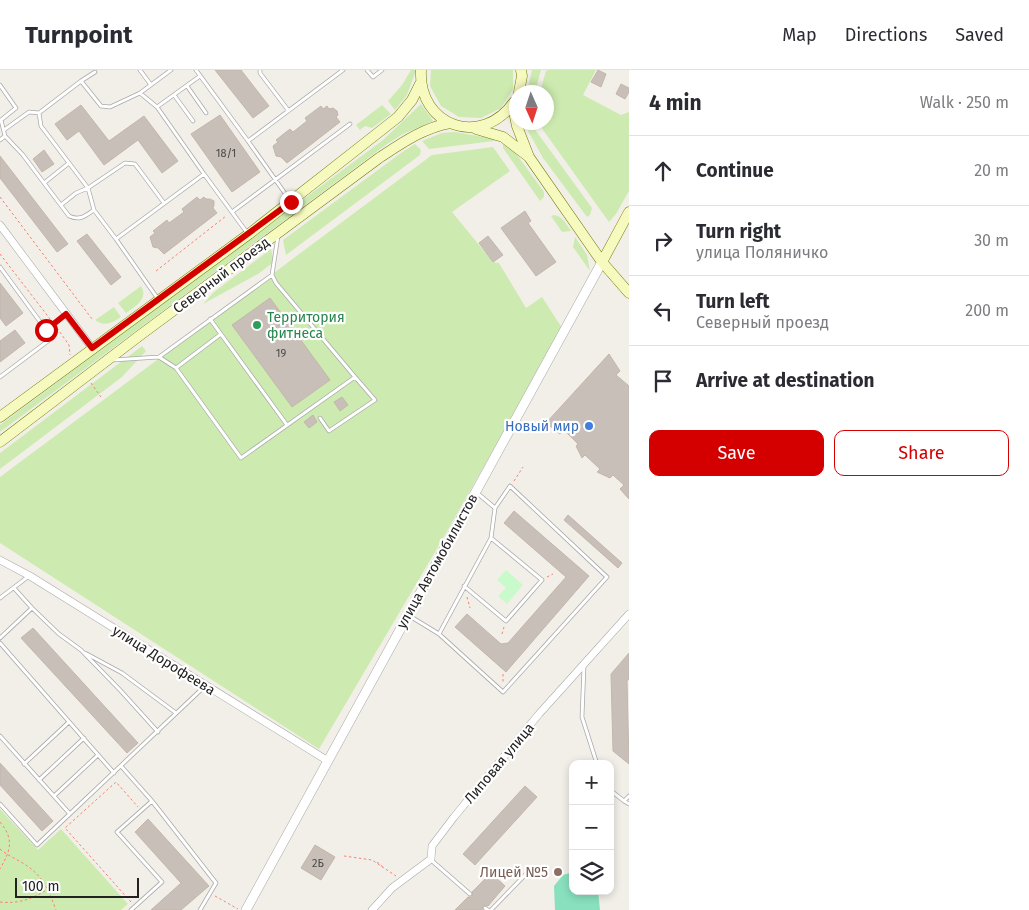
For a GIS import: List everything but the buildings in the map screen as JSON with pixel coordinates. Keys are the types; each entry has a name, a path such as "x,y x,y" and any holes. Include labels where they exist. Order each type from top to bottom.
{"main road":[{"path":"421,70 420,84 424,96 430,107 439,117 450,123 488,131 503,137 529,157"},
{"path":"520,85 523,72"},
{"name":"Северный проезд","path":"0,417 291,202 398,117 412,100 420,84"},
{"path":"473,128 491,124 509,110"},
{"name":"Северный проезд","path":"0,442 379,158 412,136 434,126 450,123"},
{"path":"519,130 529,157 602,262 629,293"},
{"name":"улица Автомобилистов","path":"602,262 629,212"}],"street":[{"path":"0,225 92,348"},
{"name":"улица Автомобилистов","path":"246,910 602,262"},
{"name":"улица Дорофеева","path":"0,560 30,576 328,761"},
{"name":"Липовая улица","path":"430,859 432,846 454,817 539,714 629,614"},
{"path":"372,910 392,888 430,859"}],"lane":[{"path":"140,70 151,85"},
{"path":"81,81 101,106 110,107 140,93 171,70"},
{"path":"196,70 291,202"},
{"path":"260,70 260,73 288,110"},
{"path":"248,141 343,70"},
{"path":"367,70 373,77 382,70"},
{"path":"4,130 28,112 39,113 95,71"},
{"path":"157,107 200,76"},
{"path":"0,85 16,108 0,119 5,136 24,154 69,216 75,219 82,218 94,210"},
{"path":"187,86 206,113"},
{"path":"140,93 157,107 248,234"},
{"path":"174,95 193,121"},
{"path":"39,113 41,126 88,188 94,210 159,300"},
{"path":"232,212 350,124"},
{"path":"0,140 5,136"},
{"path":"44,183 69,163"},
{"path":"61,205 76,193 88,188 125,163 135,164 164,203"},
{"path":"116,239 204,174"},
{"path":"278,233 272,275 276,283 375,400 329,431 320,418"},
{"path":"0,267 52,338 0,377"},
{"path":"107,361 159,357 272,275"},
{"path":"46,330 66,314"},
{"path":"210,319 288,425"},
{"path":"176,368 221,334"},
{"path":"159,357 176,368 241,458 355,377"},
{"path":"408,615 438,634 503,692 607,577 510,486 495,508 491,538 438,634"},
{"path":"475,492 495,508"},
{"path":"464,586 506,622 542,580 491,538"},
{"path":"0,598 30,576"},
{"path":"14,588 59,634 81,650 122,673 176,713"},
{"path":"0,638 32,608"},
{"path":"0,643 114,773"},
{"path":"81,650 158,732"},
{"path":"584,665 582,717 596,760"},
{"path":"0,804 37,845 158,732 205,685"},
{"path":"24,764 70,722"},
{"path":"0,736 70,814"},
{"path":"39,780 84,738"},
{"path":"54,796 98,754"},
{"path":"121,766 152,801 216,883 200,910"},
{"path":"614,793 629,804"},
{"path":"624,801 629,796"},
{"path":"131,910 162,882 117,832 152,801"},
{"path":"430,859 470,894"},
{"path":"488,909 526,874"}],"path":[{"path":"0,197 92,319"},
{"path":"156,271 232,212"},
{"path":"0,254 69,345 70,356"},
{"path":"89,381 101,396"},
{"path":"510,486 523,467"},
{"path":"464,586 470,608"},
{"path":"502,634 506,622"},
{"path":"135,906 65,828 116,782 141,810"},
{"path":"0,822 6,830 10,845 0,869"},
{"path":"0,850 40,876 48,889 56,910"},
{"path":"344,856 377,862 402,880"},
{"path":"377,862 379,866 386,868"},
{"path":"0,902 13,904 35,897 48,889"},
{"path":"210,893 239,910"}],"green space":[{"path":"411,70 416,70 407,95 395,110 388,101 402,85"},
{"path":"431,70 513,70 513,85 509,85 509,95 501,108 481,118 459,117 441,106 430,86"},
{"path":"532,70 541,70 537,85 529,85"},
{"path":"596,70 583,95 621,115 629,112 629,191 616,214 609,222 543,130 554,130 554,85 542,85 546,71"},
{"path":"421,104 433,121 403,134 387,144 0,432 0,425 383,140"},
{"path":"382,105 391,114 372,128 365,126 360,130 356,125"},
{"path":"527,130 535,130 592,208 590,215 587,217 543,158"},
{"path":"455,132 495,139 494,141 429,149 422,141 442,133"},
{"path":"503,143 515,152 544,192 544,197 540,201 503,148"},
{"path":"415,144 421,150 420,155 286,255 283,240"},
{"path":"493,147 510,171 452,212 493,262 499,263 526,308 542,297 562,328 445,535 319,749 0,543 0,477 432,155"},
{"path":"554,215 562,219 571,231 562,232 551,216"},
{"path":"575,237 587,255 590,271 573,247"},
{"path":"271,249 274,262 258,274 203,304 214,292"},
{"path":"141,286 143,295 140,302 126,313 118,303"},
{"path":"114,307 121,317 108,323 95,320"},
{"path":"142,346 146,351 122,377 0,469 0,453"},
{"path":"506,570 523,585 507,604 498,596 506,588 497,580"},
{"path":"0,809 38,850 61,829 128,904 121,910 0,910"},
{"path":"569,873 569,895 598,895 600,910 555,910 554,886 563,875"}],"place":[{"name":"Территория фитнеса","path":"257,325"},
{"name":"Новый мир","path":"589,426"},
{"name":"Лицей №5","path":"558,872"}],"route":[{"path":"46,330 66,314 92,348 291,202"}]}
